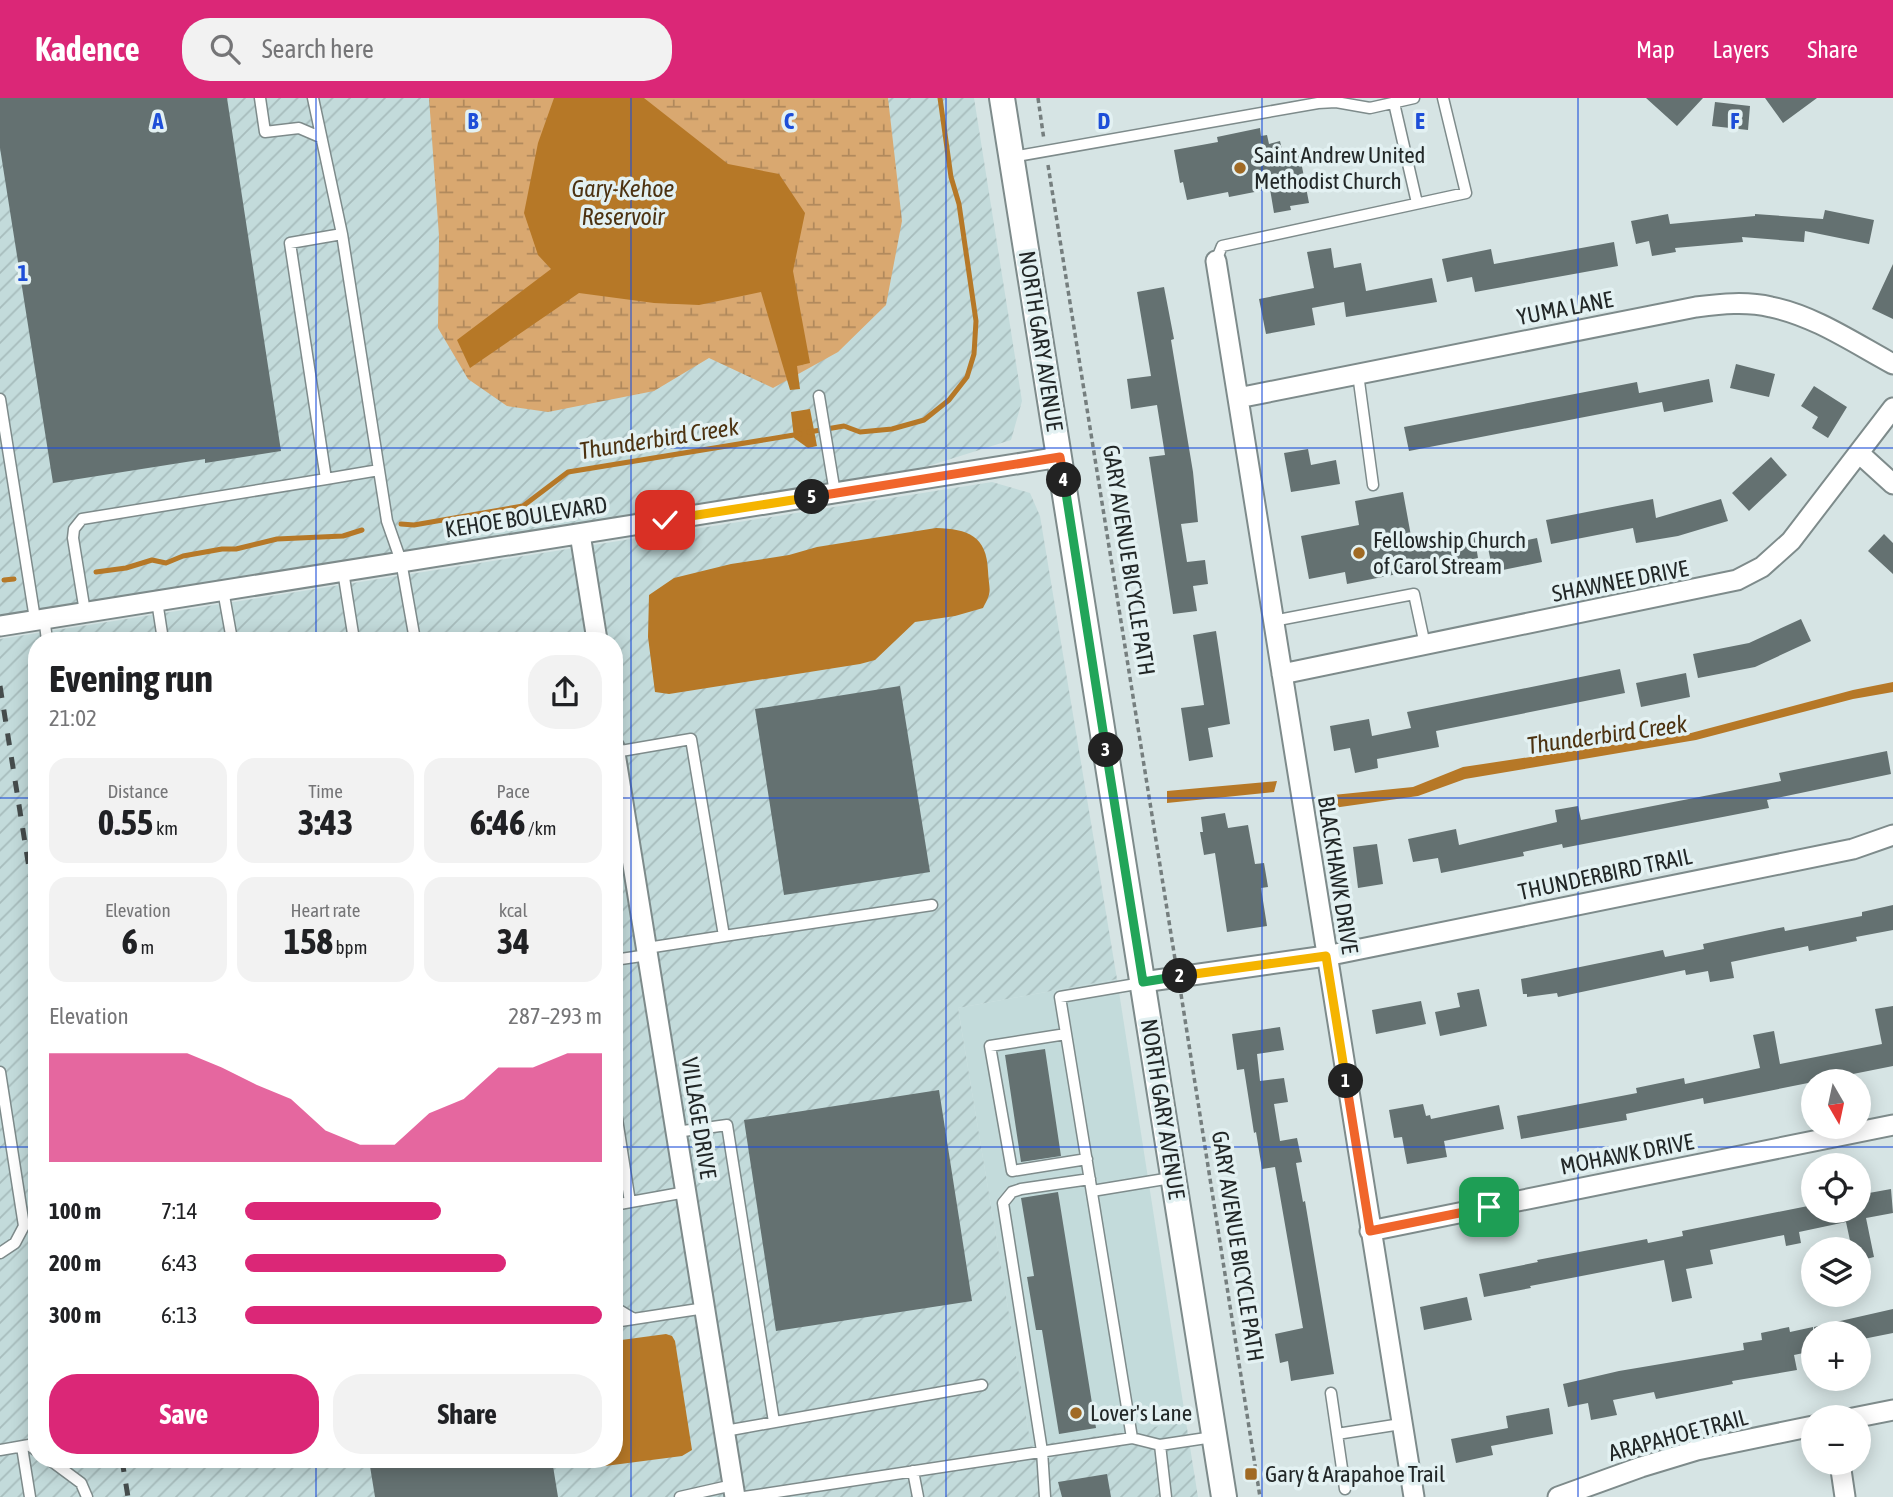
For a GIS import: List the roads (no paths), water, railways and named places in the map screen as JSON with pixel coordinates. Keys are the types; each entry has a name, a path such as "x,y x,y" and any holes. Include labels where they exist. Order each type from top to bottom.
{"street":[{"name":"NORTH GARY AVENUE","path":"1002,98 1224,1497"},
{"name":"BLACKHAWK DRIVE","path":"1216,261 1413,1497"},
{"name":"YUMA LANE","path":"1238,398 1696,307 1730,303 1763,305 1796,313 1893,364"},
{"name":"SHAWNEE DRIVE","path":"1282,674 1737,580 1762,567 1791,541 1893,408"},
{"path":"1860,454 1893,484"},
{"name":"KEHOE BOULEVARD","path":"0,626 1060,457"},
{"path":"580,534 596,632"},
{"name":"THUNDERBIRD TRAIL","path":"1143,982 1326,956 1853,849 1893,835"},
{"name":"VILLAGE DRIVE","path":"623,854 647,951 725,1432 738,1493"},
{"name":"MOHAWK DRIVE","path":"1370,1231 1893,1125"},
{"path":"1871,1414 1893,1410"},
{"name":"ARAPAHOE TRAIL","path":"1558,1497 1698,1450 1801,1429"},
{"path":"1842,1475 1845,1497"}],"lane":[{"path":"260,98 265,132 299,128 320,137"},
{"path":"313,98 342,234 387,521 401,561 414,632"},
{"path":"1012,157 1318,103 1336,102 1370,108 1414,98"},
{"path":"1216,261 1222,246 1466,193 1443,98"},
{"path":"1394,103 1417,203"},
{"path":"326,479 290,243 342,234"},
{"path":"1359,374 1373,485"},
{"path":"819,396 835,493"},
{"path":"0,399 44,632"},
{"path":"85,612 73,538 74,529 82,519 379,470"},
{"path":"343,570 353,632"},
{"path":"223,590 231,632"},
{"path":"1273,621 1414,594 1425,645"},
{"path":"157,601 162,632"},
{"path":"623,751 691,739 724,936"},
{"path":"623,958 724,936 932,905"},
{"path":"1132,1438 1060,997 1143,982"},
{"path":"1066,1034 990,1046 1012,1171 1087,1158"},
{"path":"0,1072 24,1226 15,1243 0,1253"},
{"path":"676,1132 727,1125 774,1422"},
{"path":"623,1157 630,1202"},
{"path":"1093,1191 1174,1178"},
{"path":"1045,1497 1042,1451 1003,1203 1012,1192 1021,1189 1090,1179"},
{"path":"623,1203 686,1192"},
{"path":"623,1321 705,1308"},
{"path":"623,1312 635,1319"},
{"path":"725,1432 982,1385"},
{"path":"1331,1393 1345,1489"},
{"path":"1337,1434 1401,1424"},
{"path":"680,1497 738,1493 913,1471 1132,1438 1160,1446 1214,1437"},
{"path":"0,1450 28,1445"},
{"path":"1160,1446 1166,1497"},
{"path":"22,1447 30,1497"},
{"path":"61,1468 81,1483 87,1497"},
{"path":"913,1471 918,1497"}],"water":[{"name":"Gary-Kehoe Reservoir","path":"554,98 644,98 728,164 779,174 805,213 793,271 810,363 797,366 800,389 790,390 761,292 699,305 654,303 579,293 470,368 457,340 551,269 538,255 524,213 538,143"},
{"path":"810,409 817,446 808,448 794,438 791,412"},
{"path":"936,528 957,530 980,542 987,559 990,590 983,608 955,616 915,622 875,660 860,664 669,694 655,692 648,637 649,595 674,578 817,547"},
{"path":"1893,682 1893,692 1853,699 1696,740 1465,779 1418,796 1326,809 1323,796 1413,787 1463,767 1691,733"},
{"path":"1277,781 1274,792 1167,803 1167,791"},
{"path":"666,1334 672,1336 675,1341 692,1450 682,1456 623,1464 623,1340"}],"waterway":[{"path":"809,432 844,426 860,432 892,429 924,420 949,400 967,377 974,354 976,321 940,98"},
{"name":"Thunderbird Creek","path":"401,524 414,525 523,506 568,472 800,434"},
{"name":"Thunderbird Creek","path":"96,572 126,568 152,560 166,563 183,556 236,549 277,539 343,536 362,530"},
{"name":"Thunderbird Creek","path":"4,580 14,579"}],"railway":[{"path":"0,686 28,862"},
{"path":"123,1468 128,1497"}],"place":[{"name":"Saint Andrew United Methodist Church","path":"1240,168"},
{"name":"Fellowship Church of Carol Stream","path":"1359,553"},
{"name":"Lover's Lane","path":"1076,1413"},
{"name":"Gary & Arapahoe Trail","path":"1251,1474"}]}
